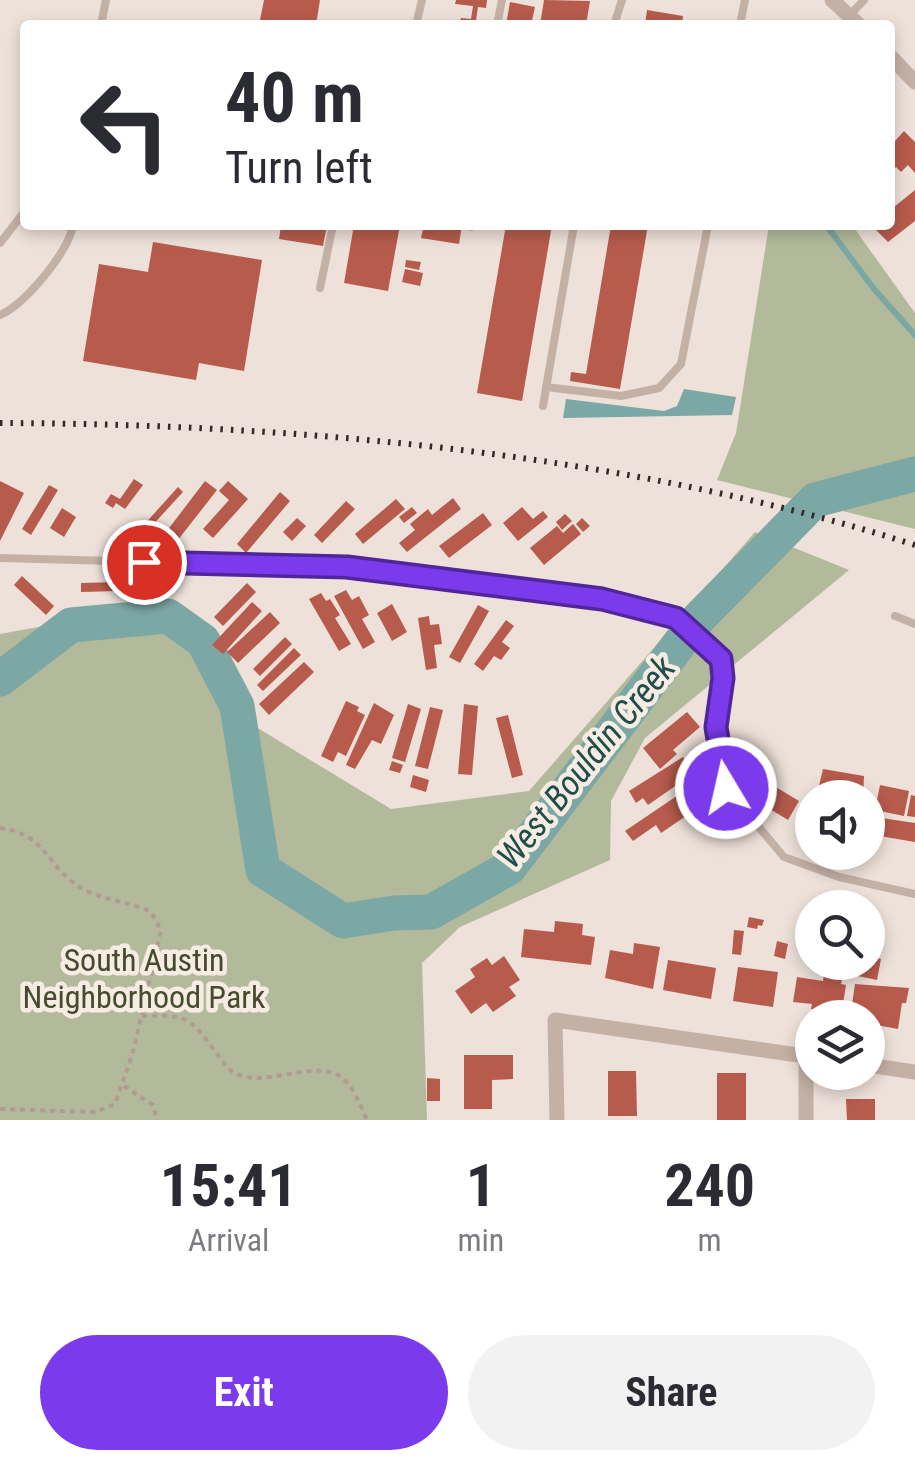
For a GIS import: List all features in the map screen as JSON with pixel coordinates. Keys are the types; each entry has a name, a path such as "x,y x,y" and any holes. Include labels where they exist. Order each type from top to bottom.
{"street":[{"path":"835,1 854,20"},
{"path":"895,61 915,82"},
{"path":"557,1120 555,1020 795,1054"},
{"path":"885,1068 915,1072"},
{"path":"806,1120 807,1090"}],"lane":[{"path":"854,20 864,0"},
{"path":"0,243 20,217"},
{"path":"0,315 18,307 71,230"},
{"path":"320,288 333,230"},
{"path":"544,406 573,230"},
{"path":"546,388 621,396 659,388 681,364 707,230"},
{"path":"0,558 347,567 602,599 676,618 721,659 723,678 716,727 726,788 784,857 839,876 915,894"},
{"path":"896,616 915,624"}],"path":[{"path":"0,828 34,838 73,882 101,897 141,907 158,920 161,930 142,1016 115,1104 95,1112 0,1109"},
{"path":"142,1016 175,1016 194,1022 229,1070 241,1076 338,1074 352,1089 367,1120"},
{"path":"123,1086 153,1105 157,1120"}],"green space":[{"path":"768,230 856,230 915,313 915,529 717,480 736,433"},
{"name":"South Austin Neighborhood Park","path":"755,532 849,570 645,738 611,801 610,860 460,927 422,963 427,1120 0,1120 0,634 162,604 189,616 236,681 246,721 391,809 529,791"}],"water":[{"path":"684,389 736,397 732,415 563,418 566,399 664,411 677,406"}],"building":[{"path":"264,0 320,0 317,20 260,20"},
{"path":"456,0 487,0 486,8 478,7 476,20 460,20 471,19 473,6 455,4"},
{"path":"544,0 590,1 587,20 541,20"},
{"path":"510,2 535,7 532,20 507,20"},
{"path":"647,10 683,16 683,20 646,20"},
{"path":"904,131 915,142 915,173 908,165 901,172 895,168 895,141"},
{"path":"915,190 915,221 888,242 876,230 895,230 895,206"},
{"path":"280,230 326,230 323,246 279,239"},
{"path":"353,230 399,230 388,291 344,283"},
{"path":"423,230 461,230 459,244 421,238"},
{"path":"505,230 551,230 522,401 477,393"},
{"path":"610,230 647,230 620,389 570,381 571,372 586,374"},
{"path":"153,242 262,260 244,371 199,363 196,380 83,361 99,264 148,272"},
{"path":"406,260 421,262 419,270 405,267"},
{"path":"405,269 423,273 420,286 402,282"},
{"path":"134,479 143,485 125,509 116,503 113,508 105,503 111,494 120,499"},
{"path":"0,481 24,493 0,541"},
{"path":"205,481 217,490 174,545 163,536"},
{"path":"228,481 248,499 213,538 203,529 229,500 219,491"},
{"path":"49,485 58,490 31,535 22,529"},
{"path":"178,487 183,492 138,541 133,537"},
{"path":"280,492 290,501 246,553 237,544"},
{"path":"453,498 461,509 407,552 399,543 415,530 410,524 428,509 432,515"},
{"path":"396,499 405,509 363,544 355,534"},
{"path":"346,501 355,509 322,543 314,535"},
{"path":"412,507 417,513 404,523 399,517"},
{"path":"522,507 533,519 543,511 548,517 518,541 503,523"},
{"path":"62,508 76,517 64,537 50,528"},
{"path":"483,513 492,525 449,558 439,546"},
{"path":"565,514 572,521 562,530 556,522"},
{"path":"297,518 306,526 292,541 283,532"},
{"path":"582,518 590,526 583,532 576,524"},
{"path":"573,524 581,534 544,565 530,548 557,526 563,533"},
{"path":"22,576 54,606 46,615 14,585"},
{"path":"119,582 119,591 81,592 81,583"},
{"path":"247,583 256,592 223,626 214,617"},
{"path":"346,590 352,600 359,596 369,615 362,619 375,642 363,649 334,596"},
{"path":"321,593 340,615 335,618 351,644 339,651 309,599"},
{"path":"252,602 262,611 223,654 212,645"},
{"path":"392,604 407,632 392,641 377,613"},
{"path":"478,605 489,611 460,663 449,657"},
{"path":"270,612 280,623 238,663 227,652"},
{"path":"429,616 430,625 439,624 442,644 434,645 437,668 426,670 418,618"},
{"path":"506,620 514,626 502,642 510,648 501,660 494,656 483,671 474,664"},
{"path":"285,637 292,644 260,676 253,669"},
{"path":"294,648 301,655 263,691 257,685"},
{"path":"304,662 314,672 269,715 259,704"},
{"path":"346,701 365,715 346,756 338,752 333,762 321,756"},
{"path":"374,703 394,715 381,744 372,740 355,769 346,765"},
{"path":"408,704 421,709 405,762 392,758"},
{"path":"464,704 478,706 472,775 458,774"},
{"path":"430,707 443,710 428,769 415,766"},
{"path":"687,712 700,727 673,750 677,754 660,769 643,748"},
{"path":"508,715 523,775 512,778 496,718"},
{"path":"683,757 694,773 648,805 643,798 636,803 629,791"},
{"path":"392,761 403,765 400,773 389,770"},
{"path":"823,769 864,776 864,780 820,780"},
{"path":"413,775 429,780 426,792 410,787"},
{"path":"756,775 795,799 795,808 788,820 745,794"},
{"path":"885,786 909,791 904,816 885,812"},
{"path":"690,787 697,798 681,809 686,816 661,833 656,825 633,841 625,831"},
{"path":"911,795 915,796 915,817 907,816"},
{"path":"885,819 915,823 915,842 885,837"},
{"path":"749,917 764,920 762,926 747,927"},
{"path":"555,921 583,924 582,935 595,937 591,965 521,957 524,929 554,932"},
{"path":"734,930 744,931 741,955 732,954"},
{"path":"777,941 788,944 785,959 774,956"},
{"path":"634,943 660,947 653,989 605,978 610,950 633,954"},
{"path":"504,956 520,980 509,987 516,996 493,1012 486,1003 471,1014 455,991 475,977 470,969 487,958 492,965"},
{"path":"668,960 716,968 711,999 663,990"},
{"path":"738,967 778,972 773,1007 733,1001"},
{"path":"797,980 842,980 841,984 846,985 844,1000 793,1002"},
{"path":"855,984 909,988 898,1029 885,1027 885,1000 853,1000"},
{"path":"464,1055 513,1055 513,1079 492,1080 492,1109 464,1109"},
{"path":"608,1071 636,1071 637,1116 608,1116"},
{"path":"717,1073 746,1073 746,1120 717,1120"},
{"path":"427,1078 440,1079 440,1101 427,1101"},
{"path":"846,1099 875,1099 875,1120 847,1120"}],"waterway":[{"path":"830,230 915,335"},
{"name":"West Bouldin Creek","path":"0,679 71,625 168,616 203,641 237,706 263,870 343,921 431,912 509,868 699,618 815,500 915,474"}],"railway":[{"path":"0,423 229,430 463,450 694,488 915,545"}],"route":[{"path":"144,562 347,567 602,599 676,618 721,659 723,678 716,727 726,788"}]}
